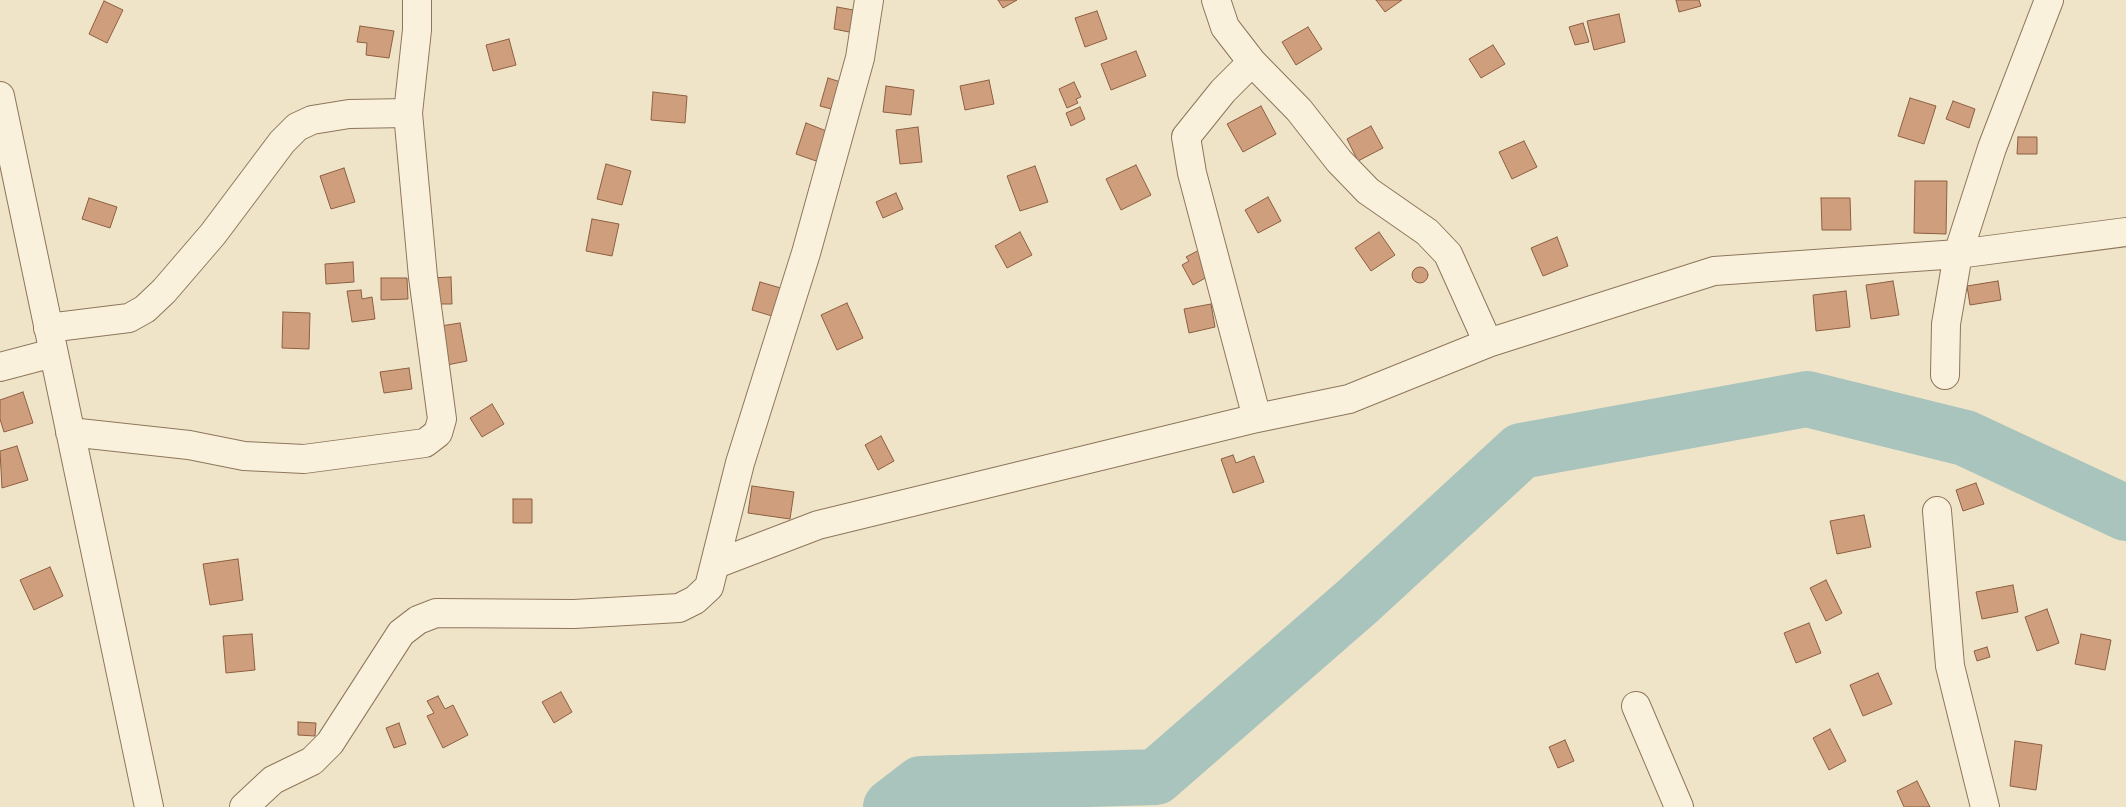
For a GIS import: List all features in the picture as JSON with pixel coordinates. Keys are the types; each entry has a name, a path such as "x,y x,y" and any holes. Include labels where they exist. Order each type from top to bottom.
{"street":[{"path":"70,432 189,445 244,456 304,459 424,443 438,434 442,419 423,277 408,113 417,30 417,0"},
{"path":"244,807 274,780 312,762 330,743 401,633 418,620 436,613 574,614 679,608 696,600 709,587 740,463 806,253 857,68 870,0"},
{"path":"1216,0 1225,27 1252,62 1299,110 1340,161 1368,191 1439,243 1448,254 1488,343"},
{"path":"1945,375 1946,324 1958,254 1992,148 2049,0"},
{"path":"1252,62 1210,106 1186,137 1192,173 1257,418"},
{"path":"0,96 149,807"},
{"path":"0,367 50,340 130,318 144,309 164,291 213,234 282,142 297,127 312,120 349,114 408,113"},
{"path":"716,564 818,525 1257,418 1349,399 1488,343 1714,271 1958,254 2126,232"},
{"path":"1937,511 1950,666 1985,807"},
{"path":"1636,706 1679,807"}],"building":[{"path":"998,0 1017,0 1003,8"},
{"path":"1376,0 1402,0 1385,12"},
{"path":"1676,0 1699,0 1701,6 1679,12"},
{"path":"104,1 123,10 107,43 89,34"},
{"path":"837,7 859,11 854,33 834,29"},
{"path":"1097,11 1107,39 1085,47 1075,18"},
{"path":"1619,14 1625,42 1594,50 1587,21"},
{"path":"1583,23 1589,42 1575,45 1569,27"},
{"path":"360,26 394,31 389,58 366,55 367,43 357,42"},
{"path":"1308,27 1322,49 1296,65 1282,42"},
{"path":"509,39 516,65 493,71 486,45"},
{"path":"1493,45 1505,64 1481,78 1469,59"},
{"path":"1136,51 1146,76 1111,90 1101,64"},
{"path":"828,78 847,84 839,111 820,106"},
{"path":"989,80 994,104 965,110 960,86"},
{"path":"1074,82 1081,97 1076,99 1078,103 1067,108 1059,89"},
{"path":"886,86 914,90 911,115 883,112"},
{"path":"653,92 687,96 685,123 651,120"},
{"path":"1910,98 1936,106 1924,144 1898,136"},
{"path":"1953,101 1975,109 1969,128 1946,119"},
{"path":"1261,106 1276,134 1243,152 1227,124"},
{"path":"1080,107 1085,119 1071,126 1066,113"},
{"path":"806,123 829,132 819,162 796,154"},
{"path":"1371,126 1383,148 1358,161 1347,139"},
{"path":"918,127 922,162 900,164 896,130"},
{"path":"2018,137 2037,137 2037,154 2017,154"},
{"path":"1524,141 1537,167 1512,179 1499,152"},
{"path":"606,164 631,171 622,205 597,199"},
{"path":"1136,165 1151,195 1121,210 1106,179"},
{"path":"1035,166 1048,202 1020,211 1007,176"},
{"path":"344,168 355,202 331,209 320,176"},
{"path":"1915,181 1947,181 1946,234 1914,233"},
{"path":"896,193 903,209 883,218 876,202"},
{"path":"1268,197 1281,221 1258,233 1245,210"},
{"path":"89,198 117,207 110,228 82,219"},
{"path":"1821,198 1850,198 1851,230 1822,230"},
{"path":"592,219 619,224 612,256 586,251"},
{"path":"1020,232 1032,255 1007,268 995,246"},
{"path":"1379,232 1395,255 1371,271 1355,248"},
{"path":"1557,237 1568,266 1543,276 1531,248"},
{"path":"1201,249 1214,273 1193,285 1182,265 1189,261 1186,257"},
{"path":"353,262 354,282 326,284 325,264"},
{"path":"1417,267 1423,267 1428,272 1426,281 1417,283 1412,278 1412,272"},
{"path":"451,277 452,304 430,304 429,278"},
{"path":"381,278 407,278 408,299 381,300"},
{"path":"1893,281 1899,315 1871,319 1866,285"},
{"path":"1998,281 2001,300 1970,305 1967,286"},
{"path":"760,282 791,291 782,319 752,310"},
{"path":"361,290 362,299 372,297 375,319 352,322 347,291"},
{"path":"1846,291 1850,327 1816,331 1813,295"},
{"path":"847,303 863,338 837,350 821,315"},
{"path":"1211,304 1215,327 1189,333 1184,309"},
{"path":"283,312 310,313 309,349 282,348"},
{"path":"460,323 467,361 442,366 434,327"},
{"path":"409,368 412,389 384,393 380,372"},
{"path":"23,392 33,423 4,432 0,419 0,400"},
{"path":"492,404 504,424 482,437 470,418"},
{"path":"881,436 894,461 878,470 865,445"},
{"path":"17,446 28,480 2,488 0,451"},
{"path":"1233,455 1236,463 1254,456 1264,482 1233,493 1221,459"},
{"path":"1976,483 1984,504 1963,511 1956,490"},
{"path":"752,486 794,492 790,519 748,513"},
{"path":"513,499 532,499 532,523 513,523"},
{"path":"1864,515 1871,547 1837,554 1830,521"},
{"path":"238,559 243,600 210,605 203,564"},
{"path":"50,567 63,596 34,610 20,580"},
{"path":"1826,580 1842,613 1826,621 1810,588"},
{"path":"2013,585 2018,612 1982,619 1976,592"},
{"path":"2047,609 2059,643 2037,651 2025,617"},
{"path":"1809,623 1821,653 1796,663 1784,633"},
{"path":"252,634 255,670 226,673 223,636"},
{"path":"2081,634 2111,640 2105,670 2075,664"},
{"path":"1987,647 1990,657 1977,661 1974,651"},
{"path":"1878,673 1892,704 1863,716 1850,685"},
{"path":"561,692 572,712 554,723 542,702"},
{"path":"438,696 445,709 453,705 468,735 443,748 427,716 434,713 427,701"},
{"path":"298,722 316,723 315,736 298,735"},
{"path":"399,723 406,744 394,748 386,728"},
{"path":"1830,729 1846,761 1829,770 1813,738"},
{"path":"1565,740 1574,761 1558,768 1549,747"},
{"path":"2015,741 2042,745 2036,790 2010,786"},
{"path":"1917,781 1930,807 1904,807 1897,791"}],"waterway":[{"path":"891,807 921,784 1156,777 1358,601 1521,451 1807,399 1965,438 2126,513"}]}
